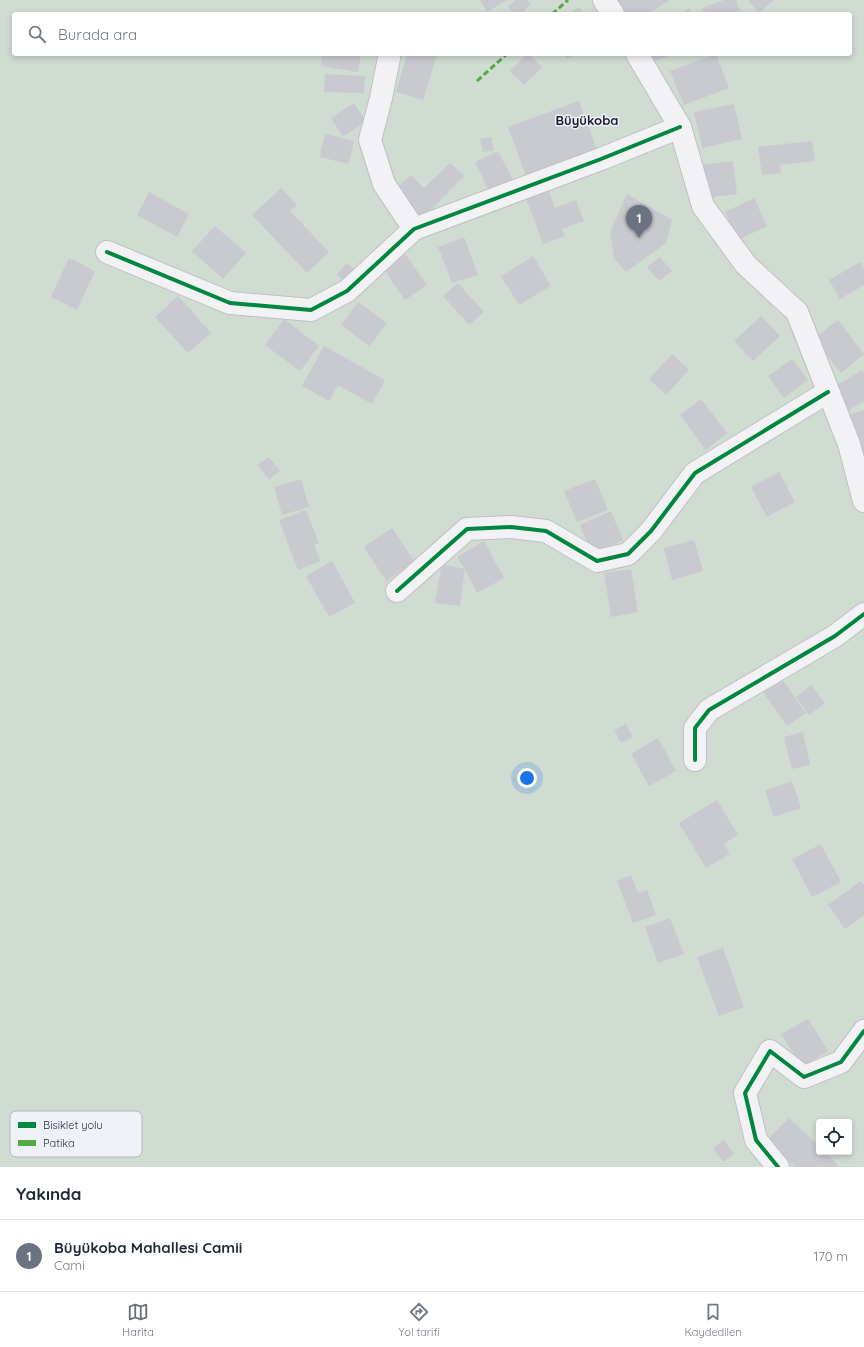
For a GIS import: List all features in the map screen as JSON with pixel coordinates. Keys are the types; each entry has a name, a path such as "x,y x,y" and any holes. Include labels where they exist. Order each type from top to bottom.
{"street":[{"path":"604,0 612,12"},
{"path":"638,56 680,126 703,206 746,265 797,312 848,444 864,501"},
{"path":"389,58 381,98 370,140 384,184 414,229"},
{"path":"107,252 230,303 311,310 347,292 414,229 601,159 680,126"},
{"path":"398,591 467,528 511,528 546,531 597,561 628,554 651,531 695,473 828,392"},
{"path":"695,760 695,728 709,710 835,636 864,614"},
{"path":"778,1167 756,1140 745,1093 770,1051 804,1077 841,1062 864,1031"}],"shaded area":[{"path":"0,0 864,0 864,1167 0,1167"}],"building":[{"path":"480,0 507,0 487,12"},
{"path":"515,0 527,0 531,4 523,12 514,12 508,7"},
{"path":"613,0 670,0 651,12 621,12"},
{"path":"724,0 736,0 740,12 703,12 702,8"},
{"path":"748,0 774,0 760,12 758,12"},
{"path":"579,7 583,12 572,12"},
{"path":"689,8 692,12 684,12"},
{"path":"323,56 361,56 358,72 321,66"},
{"path":"406,56 436,56 423,100 396,92"},
{"path":"525,56 531,56 542,67 524,85 510,71"},
{"path":"565,56 572,56 567,59"},
{"path":"647,56 668,56 649,63"},
{"path":"711,56 717,56 729,88 684,105 670,71"},
{"path":"325,74 365,76 364,93 324,92"},
{"path":"579,101 597,150 526,176 508,127"},
{"path":"354,103 366,121 343,137 331,118"},
{"path":"734,104 742,139 702,148 694,112"},
{"path":"325,134 354,141 348,164 320,157"},
{"path":"491,137 494,150 483,152 480,139"},
{"path":"812,141 815,161 780,165 781,173 762,175 758,147"},
{"path":"498,151 514,182 490,194 475,162"},
{"path":"733,161 737,194 704,198 701,165"},
{"path":"450,163 464,176 423,218 395,190 411,175 424,188"},
{"path":"281,188 297,205 290,211 329,252 307,273 252,215"},
{"path":"548,190 555,208 576,200 584,221 562,229 565,236 543,244 526,198"},
{"path":"149,192 189,214 177,237 137,215"},
{"path":"627,194 672,220 666,243 626,272 614,258 610,232"},
{"path":"754,198 767,226 738,240 725,212"},
{"path":"215,226 246,253 223,279 192,251"},
{"path":"464,237 478,275 452,283 438,247"},
{"path":"405,254 427,285 405,300 384,269"},
{"path":"533,256 551,286 519,305 501,276"},
{"path":"660,257 672,271 659,281 647,267"},
{"path":"69,258 95,271 77,310 51,297"},
{"path":"860,262 864,269 864,285 840,299 829,280"},
{"path":"347,263 355,270 344,281 337,274"},
{"path":"458,283 484,312 469,325 443,296"},
{"path":"178,296 211,333 188,353 155,317"},
{"path":"358,302 387,323 369,346 341,325"},
{"path":"761,316 780,336 753,361 734,341"},
{"path":"284,319 319,346 300,371 265,345"},
{"path":"838,320 864,354 841,373 814,338"},
{"path":"324,346 385,380 372,404 338,385 329,401 302,386"},
{"path":"672,354 689,370 666,395 649,379"},
{"path":"792,359 808,380 784,398 768,376"},
{"path":"862,370 864,373 864,401 849,410 834,387"},
{"path":"701,399 727,433 706,450 680,415"},
{"path":"864,410 864,453 858,455 846,416"},
{"path":"269,457 280,471 269,480 257,465"},
{"path":"779,472 795,502 767,517 751,487"},
{"path":"301,479 309,507 282,515 274,487"},
{"path":"595,479 608,510 577,522 564,491"},
{"path":"306,510 319,543 314,545 320,561 298,570 279,520"},
{"path":"611,511 623,540 592,553 580,525"},
{"path":"392,528 415,562 386,581 364,547"},
{"path":"694,540 703,571 672,580 664,548"},
{"path":"484,541 504,578 477,593 457,557"},
{"path":"332,561 355,603 329,617 306,576"},
{"path":"442,564 465,569 460,606 435,603"},
{"path":"631,569 638,612 611,617 604,573"},
{"path":"782,679 806,713 787,726 763,692"},
{"path":"811,685 825,703 809,715 796,697"},
{"path":"626,724 633,737 621,743 614,730"},
{"path":"803,732 810,765 792,769 784,737"},
{"path":"658,738 676,771 649,786 631,754"},
{"path":"792,781 801,808 774,817 765,791"},
{"path":"717,800 738,835 724,844 730,854 706,868 679,823"},
{"path":"821,844 841,882 812,897 792,859"},
{"path":"631,875 638,893 647,890 656,915 633,923 617,881"},
{"path":"861,881 864,885 864,915 845,929 828,905"},
{"path":"670,918 684,954 658,963 645,927"},
{"path":"723,948 744,1007 719,1016 697,957"},
{"path":"808,1019 828,1051 802,1067 781,1034"},
{"path":"789,1118 816,1143 816,1155 828,1155 838,1165 837,1167 795,1167 767,1140"},
{"path":"724,1140 734,1154 723,1162 713,1148"}],"marked path":[{"path":"554,12 568,0"},
{"path":"477,81 505,56"}],"cycle path":[{"path":"107,252 230,303 311,310 347,291 414,229 601,159 680,127"},
{"path":"397,591 467,529 511,527 546,531 597,561 628,554 651,531 695,473 828,392"},
{"path":"695,760 695,728 709,710 835,636 864,614"},
{"path":"778,1167 756,1140 745,1093 770,1051 804,1077 841,1062 864,1031"}],"place":[{"name":"Büyükoba Mahallesi Camii","path":"639,238"}],"district":[{"name":"Büyükoba","path":"587,120"}]}
